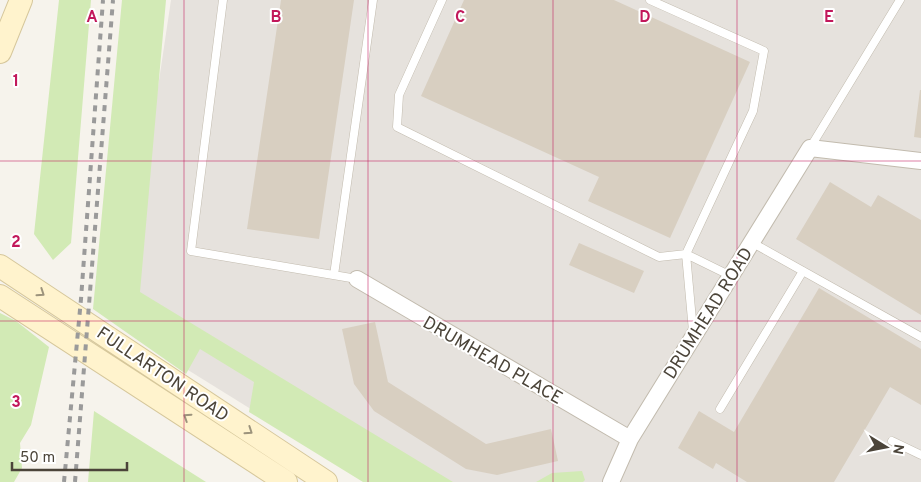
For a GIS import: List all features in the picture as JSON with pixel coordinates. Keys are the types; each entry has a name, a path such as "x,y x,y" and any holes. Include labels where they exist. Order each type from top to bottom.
{"street":[{"path":"0,52 21,0"},
{"path":"810,148 921,162"},
{"name":"DRUMHEAD ROAD","path":"611,482 630,440 810,148"},
{"name":"FULLARTON ROAD","path":"0,266 326,482"},
{"name":"DRUMHEAD PLACE","path":"357,279 630,440"},
{"name":"FULLARTON ROAD","path":"0,296 286,482"}],"lane":[{"path":"223,0 191,251 357,279"},
{"path":"334,275 373,0"},
{"path":"442,0 399,95 397,127 659,257 686,254 731,276"},
{"path":"650,0 764,51 753,111 686,254 694,336"},
{"path":"810,148 900,0"},
{"path":"752,242 921,337"},
{"path":"720,409 803,271"},
{"path":"892,441 921,455"}],"shaded area":[{"path":"171,0 921,0 921,482 368,482 122,329"}],"green space":[{"path":"59,0 91,0 71,243 53,260 34,234"},
{"path":"122,0 166,0 140,292 453,482 363,482 249,412 254,382 200,349 186,374 93,309"},
{"path":"0,313 16,321 49,347 31,425 20,443 22,468 14,482 0,482"},
{"path":"94,411 206,482 88,482"},
{"path":"582,471 585,480 583,482 536,482 552,473"}],"building":[{"path":"281,0 354,0 319,239 247,229"},
{"path":"464,0 614,0 750,62 670,238 588,201 599,177 421,96"},
{"path":"921,90 921,138 914,137"},
{"path":"830,182 871,207 878,195 921,220 921,315 796,239"},
{"path":"579,243 644,271 634,293 569,265"},
{"path":"819,288 921,349 921,405 890,387 834,482 747,482 716,463 713,469 678,448 699,411 734,432"},
{"path":"375,322 388,382 486,444 551,429 558,461 497,475 466,469 374,411 354,384 342,329"}],"railway":[{"path":"64,482 81,299 103,0"},
{"path":"75,482 113,0"}]}
